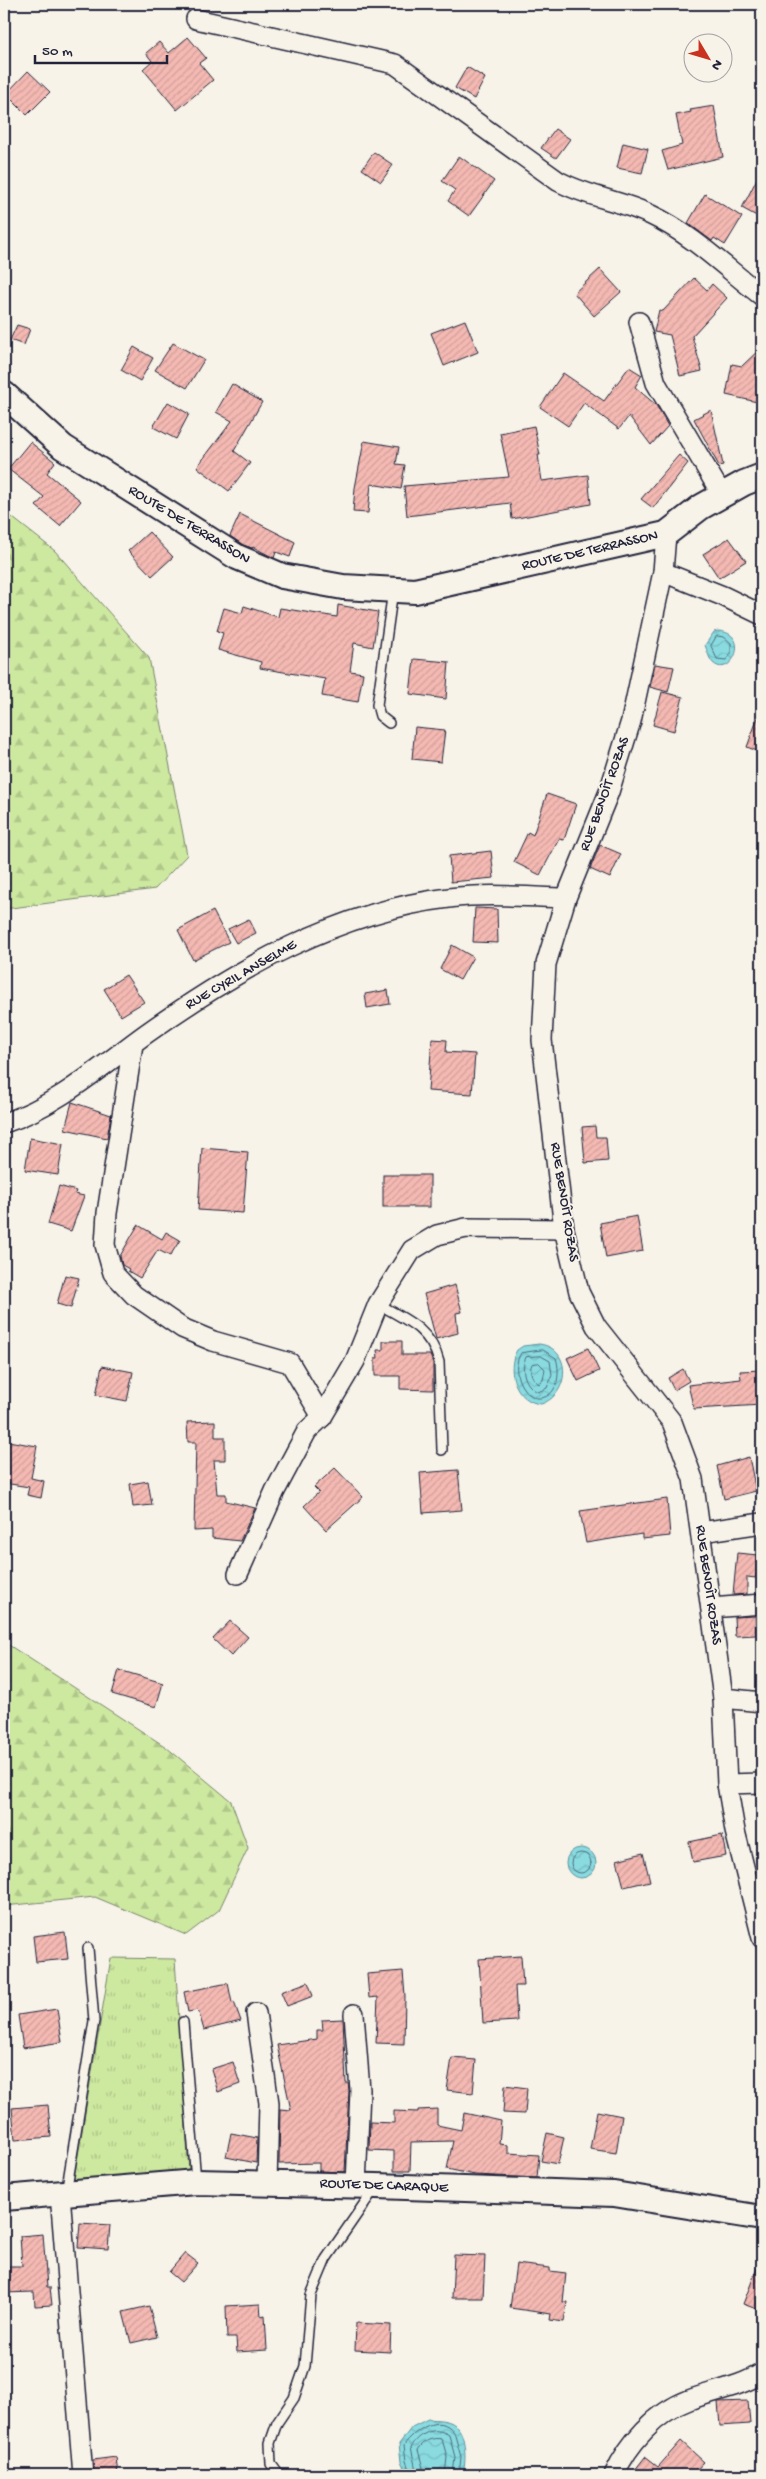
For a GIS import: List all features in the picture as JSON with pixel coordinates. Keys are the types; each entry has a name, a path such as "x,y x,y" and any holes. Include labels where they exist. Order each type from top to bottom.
{"street":[{"path":"196,19 395,64 558,181 580,193 630,206 670,225 762,296"},
{"path":"639,322 656,383 722,494"},
{"name":"ROUTE DE TERRASSON","path":"4,394 63,447 236,557 282,576 343,587 415,591 666,534"},
{"path":"666,534 722,494 762,476"},
{"name":"RUE BENOÎT ROZAS","path":"666,534 663,572 631,721 609,792 566,898 546,964 542,1040 564,1229 579,1292 596,1326 672,1422 693,1479 723,1698 728,1784 735,1831 762,1938"},
{"path":"663,572 723,596 762,615"},
{"name":"RUE CYRIL ANSELME","path":"4,1123 68,1092 208,992 268,957 314,935 359,917 448,898 488,895 566,898"},
{"path":"133,1044 107,1213 105,1245 113,1273 134,1295 182,1328 214,1341 290,1364 322,1417"},
{"path":"238,1574 275,1491 307,1431 322,1417 355,1361 378,1304 412,1250 437,1235 466,1228 564,1229"},
{"path":"701,1532 762,1523"},
{"path":"711,1608 762,1604"},
{"path":"723,1698 762,1702"},
{"path":"728,1784 762,1783"},
{"path":"256,2013 269,2103 267,2184"},
{"path":"354,2014 366,2185"},
{"name":"ROUTE DE CARAQUE","path":"4,2198 196,2182 366,2185 614,2194 762,2218"},
{"path":"63,2193 83,2475"},
{"path":"614,2475 640,2436 670,2409 688,2400 740,2383 762,2373"}],"lane":[{"path":"388,723 380,716 377,705 393,590"},
{"path":"378,1304 412,1324 430,1338 436,1348 439,1362 442,1450"},
{"path":"63,2193 94,2021 88,1948"},
{"path":"183,2022 196,2182"},
{"path":"279,2475 271,2464 270,2443 277,2423 294,2398 305,2366 311,2295 326,2259 366,2185"}],"green space":[{"path":"4,511 55,551 149,658 187,855 155,889 4,909"},
{"path":"4,1642 166,1747 231,1801 248,1848 219,1910 186,1935 95,1897 4,1906"},
{"path":"111,1958 175,1959 189,2173 73,2185"}],"water":[{"path":"718,631 729,634 735,639 737,646 732,661 720,667 713,663 705,645 714,632"},
{"path":"539,1344 550,1347 558,1354 564,1372 558,1391 551,1399 541,1404 525,1398 519,1391 515,1384 512,1367 517,1350 523,1346"},
{"path":"581,1848 592,1852 596,1863 592,1874 581,1878 570,1874 566,1863 570,1852"},
{"path":"428,2419 449,2422 459,2429 465,2448 463,2475 407,2475 401,2462 399,2444 412,2427"}],"building":[{"path":"188,37 206,58 199,63 213,80 177,110 143,69 152,61 146,53 159,42 169,53"},
{"path":"467,67 485,78 474,99 455,88"},
{"path":"28,71 50,92 27,115 6,94"},
{"path":"714,106 723,157 668,170 662,151 682,145 676,115 691,112 690,110"},
{"path":"555,129 570,139 556,158 541,148"},
{"path":"623,143 648,149 642,173 617,168"},
{"path":"374,152 393,165 381,182 362,169"},
{"path":"459,156 494,181 469,216 448,201 455,190 442,181"},
{"path":"762,169 762,219 742,208"},
{"path":"705,194 742,217 725,245 714,238 712,241 688,223"},
{"path":"600,269 621,292 594,316 574,293"},
{"path":"694,278 707,290 712,284 727,298 692,336 702,371 680,376 670,335 654,332 659,310 663,311"},
{"path":"465,320 478,352 444,366 431,333"},
{"path":"17,325 30,329 24,345 10,340"},
{"path":"173,343 204,360 187,388 155,370"},
{"path":"134,347 153,358 140,381 121,370"},
{"path":"762,347 762,377 757,402 726,395 732,364 742,366"},
{"path":"629,367 642,375 635,387 656,405 668,426 651,445 629,416 619,429 584,403 568,426 540,407 563,373 604,401"},
{"path":"232,384 262,402 234,451 250,463 229,491 197,467 232,421 216,412"},
{"path":"168,402 189,414 176,439 153,427"},
{"path":"711,410 723,465 719,466 694,419"},
{"path":"534,426 540,455 538,455 542,481 588,475 591,504 512,519 510,503 407,516 404,486 509,477 500,433"},
{"path":"364,441 399,447 396,464 405,465 401,489 371,484 368,513 353,512 355,488"},
{"path":"30,442 55,462 47,473 81,501 60,526 36,506 44,497 8,469"},
{"path":"679,455 688,463 653,508 641,499"},
{"path":"240,514 295,542 290,557 276,552 274,558 253,547 243,545 230,536"},
{"path":"149,532 173,557 152,576 128,551"},
{"path":"729,538 746,561 719,578 703,554"},
{"path":"338,605 378,612 373,647 354,643 350,671 363,673 358,702 322,696 325,679 260,668 261,662 218,650 223,633 217,631 224,608 242,613 244,606 278,617 280,608 337,617"},
{"path":"414,659 449,662 446,699 410,694"},
{"path":"655,664 674,667 668,692 650,687"},
{"path":"662,692 683,697 674,731 653,725"},
{"path":"762,710 762,753 747,747"},
{"path":"415,727 445,730 441,762 412,759"},
{"path":"547,794 576,804 564,840 559,839 540,875 514,862 528,832 533,835"},
{"path":"600,845 621,854 610,878 590,869"},
{"path":"491,851 494,878 451,882 449,856"},
{"path":"475,908 497,909 498,943 473,942"},
{"path":"213,911 229,942 193,960 178,930"},
{"path":"249,919 256,933 236,943 228,929"},
{"path":"452,945 473,957 460,980 440,969"},
{"path":"126,975 144,1002 121,1016 104,989"},
{"path":"388,990 390,1004 367,1008 365,994"},
{"path":"432,1039 447,1040 446,1052 475,1054 472,1094 428,1091"},
{"path":"72,1102 111,1115 107,1138 65,1129"},
{"path":"595,1126 596,1137 606,1137 608,1161 585,1163 582,1127"},
{"path":"30,1138 63,1144 58,1175 25,1170"},
{"path":"202,1148 248,1152 243,1213 198,1210"},
{"path":"383,1175 430,1175 430,1207 383,1207"},
{"path":"59,1186 76,1191 75,1194 84,1196 71,1231 48,1224"},
{"path":"637,1216 643,1251 606,1258 600,1223"},
{"path":"138,1225 162,1239 166,1232 180,1240 170,1256 158,1250 140,1278 122,1265 120,1256"},
{"path":"65,1275 79,1278 71,1308 57,1304"},
{"path":"455,1285 462,1312 456,1313 458,1333 436,1339 424,1294"},
{"path":"383,1341 402,1341 402,1355 430,1355 433,1363 433,1390 400,1389 400,1376 375,1376 375,1358 378,1358 377,1350 383,1350"},
{"path":"588,1348 599,1371 578,1381 567,1358"},
{"path":"102,1366 133,1372 127,1401 96,1395"},
{"path":"683,1369 689,1381 674,1390 668,1378"},
{"path":"762,1370 762,1405 694,1409 688,1385 741,1379 740,1371"},
{"path":"215,1421 215,1437 225,1437 225,1460 214,1460 217,1494 226,1494 226,1501 255,1508 240,1541 212,1538 212,1530 194,1531 196,1442 188,1442 187,1422"},
{"path":"8,1441 37,1446 31,1478 44,1481 41,1498 27,1495 29,1487 4,1483 4,1459"},
{"path":"749,1457 756,1491 724,1499 717,1466"},
{"path":"335,1468 363,1497 326,1530 304,1506 319,1492 314,1487"},
{"path":"458,1470 462,1510 423,1513 420,1473"},
{"path":"148,1481 152,1505 133,1507 130,1484"},
{"path":"667,1499 670,1536 642,1539 642,1534 586,1543 580,1511"},
{"path":"737,1553 758,1555 756,1578 747,1577 747,1594 733,1595"},
{"path":"755,1616 756,1635 735,1636 734,1617"},
{"path":"230,1621 248,1637 231,1656 213,1639"},
{"path":"119,1670 163,1683 156,1707 112,1694"},
{"path":"722,1835 726,1856 693,1862 689,1842"},
{"path":"643,1853 650,1881 624,1887 617,1860"},
{"path":"65,1932 68,1959 36,1962 33,1936"},
{"path":"521,1956 523,1986 515,1986 517,2021 483,2023 479,1959"},
{"path":"403,1971 405,1996 404,2044 376,2043 378,1997 369,1998 367,1974"},
{"path":"308,1982 313,1996 287,2006 281,1992"},
{"path":"228,1983 232,2003 234,2002 241,2021 204,2030 198,2010 188,2012 184,1992"},
{"path":"57,2009 62,2042 23,2048 18,2015"},
{"path":"343,2019 346,2083 348,2083 349,2090 345,2172 319,2171 319,2163 279,2164 280,2109 291,2110 277,2045 317,2039 317,2030 323,2030 322,2020"},
{"path":"452,2058 476,2060 473,2093 447,2090"},
{"path":"233,2062 240,2084 218,2092 211,2069"},
{"path":"505,2085 527,2088 525,2114 503,2113"},
{"path":"48,2105 51,2137 15,2140 12,2108"},
{"path":"437,2109 437,2125 461,2130 464,2113 501,2121 499,2144 508,2145 508,2153 539,2155 537,2178 475,2175 447,2169 453,2141 411,2142 410,2171 394,2171 394,2151 369,2150 370,2122 394,2123 394,2111 418,2112 418,2110"},
{"path":"597,2111 622,2116 616,2153 590,2149"},
{"path":"231,2133 257,2138 256,2163 226,2157"},
{"path":"547,2133 564,2137 558,2164 541,2161"},
{"path":"80,2223 110,2225 108,2249 78,2247"},
{"path":"43,2234 47,2287 50,2287 52,2305 35,2306 34,2292 4,2293 4,2266 22,2266 20,2236"},
{"path":"185,2253 198,2263 181,2282 169,2272"},
{"path":"454,2255 485,2256 483,2298 452,2298"},
{"path":"762,2258 762,2311 743,2304"},
{"path":"516,2264 550,2268 550,2271 566,2273 563,2302 567,2302 564,2322 550,2320 551,2314 510,2308"},
{"path":"260,2304 261,2316 265,2315 267,2350 237,2352 236,2338 227,2338 226,2306"},
{"path":"149,2306 157,2337 131,2343 123,2312"},
{"path":"356,2323 391,2325 390,2352 355,2350"},
{"path":"748,2401 750,2424 720,2426 718,2402"},
{"path":"681,2441 704,2462 692,2475 631,2475 645,2457 658,2467"},
{"path":"116,2457 118,2475 94,2475 93,2460"}]}
